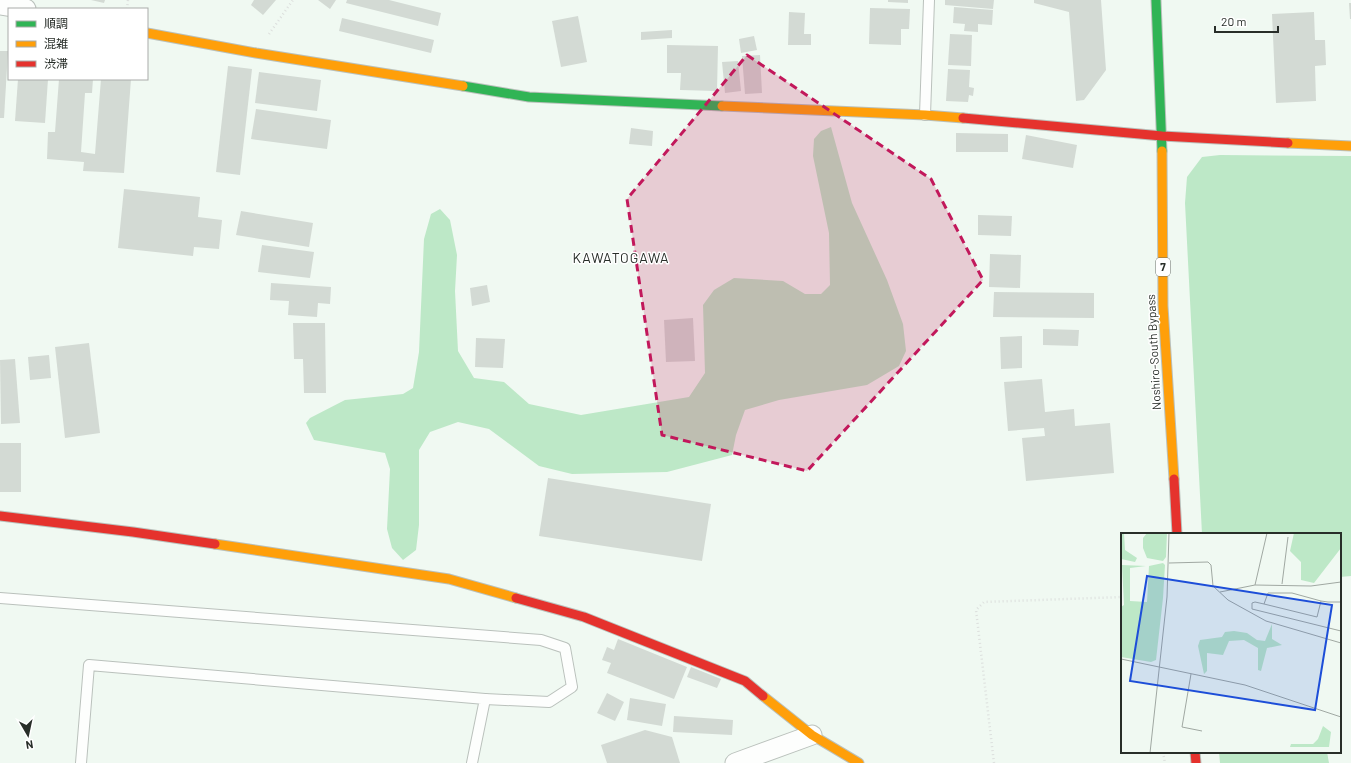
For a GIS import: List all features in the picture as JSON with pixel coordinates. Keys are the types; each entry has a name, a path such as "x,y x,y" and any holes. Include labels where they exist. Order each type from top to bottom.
{"main road":[{"name":"Noshiro-South Bypass","path":"1156,0 1162,136 1163,306 1177,533"},
{"path":"148,33 256,53 528,97 925,115 1162,136 1351,146"},
{"path":"0,516 133,532 449,579 584,617 745,681 812,735 859,763"},
{"path":"1195,753 1196,763"}],"street":[{"path":"0,5 20,8"},
{"path":"735,763 812,735"}],"lane":[{"path":"925,115 929,0"},
{"path":"0,598 541,640 566,648 572,687 549,702 89,665 81,763"},
{"path":"472,763 485,698"}],"path":[{"path":"256,53 293,0"},
{"path":"994,763 976,610 984,602 1121,597"},
{"path":"1164,753 1165,763"}],"highlighted area":[{"path":"747,55 931,179 983,280 807,471 662,435 627,199"}],"green space":[{"path":"831,127 852,203 887,280 903,324 906,351 899,366 867,385 779,400 745,410 736,435 732,455 667,472 572,474 539,466 489,429 458,422 430,432 419,450 419,525 416,550 403,560 392,548 387,529 390,469 385,453 314,440 306,423 310,418 345,400 403,394 413,388 419,352 424,239 431,214 440,209 450,220 457,255 455,291 458,351 474,378 504,382 529,404 581,415 689,397 705,373 703,305 714,290 734,278 783,281 805,294 821,294 830,285 829,233 813,156 814,139 821,131"},
{"path":"1220,155 1351,156 1351,576 1341,577 1341,533 1202,533 1185,203 1187,177 1202,157"},
{"path":"1219,753 1327,753 1329,763 1220,763"}],"building":[{"path":"91,0 105,0 104,3"},
{"path":"254,0 276,0 263,15 251,5"},
{"path":"318,0 336,0 330,9"},
{"path":"347,0 389,0 441,13 438,26 346,3"},
{"path":"888,0 908,0 908,3 888,2"},
{"path":"945,0 994,0 993,9 945,5"},
{"path":"1034,0 1101,0 1106,70 1084,100 1076,101 1069,12 1034,3"},
{"path":"1349,3 1351,3 1351,19 1350,19"},
{"path":"954,7 993,10 992,25 978,24 978,32 964,31 965,24 953,23"},
{"path":"870,8 910,9 909,29 901,29 901,45 869,44"},
{"path":"789,12 805,13 804,34 811,34 811,45 788,45"},
{"path":"1314,12 1315,40 1325,40 1326,65 1315,66 1316,101 1276,103 1272,14"},
{"path":"578,16 587,62 561,67 552,21"},
{"path":"342,18 434,40 431,53 339,31"},
{"path":"672,30 672,38 641,40 641,32"},
{"path":"950,34 972,35 971,66 948,65"},
{"path":"754,36 757,50 741,53 739,39"},
{"path":"667,45 718,46 717,91 680,90 681,73 667,73"},
{"path":"0,51 8,51 4,118 0,118"},
{"path":"760,55 762,93 745,94 742,56"},
{"path":"738,61 741,91 725,93 722,62"},
{"path":"228,66 252,69 240,175 216,172"},
{"path":"948,69 970,70 969,87 974,88 973,96 969,95 968,102 946,101"},
{"path":"259,72 321,80 317,111 255,103"},
{"path":"18,80 48,80 45,123 15,121"},
{"path":"59,80 93,80 92,93 85,93 81,152 95,154 101,80 131,80 124,173 83,171 84,162 47,159 48,132 55,132"},
{"path":"256,109 331,120 327,149 251,139"},
{"path":"631,128 653,131 652,146 629,144"},
{"path":"956,133 1008,134 1008,152 956,152"},
{"path":"1026,135 1077,145 1073,168 1022,159"},
{"path":"124,189 200,197 198,217 222,220 219,249 194,247 193,256 118,248"},
{"path":"241,211 313,223 309,247 236,235"},
{"path":"978,215 1012,216 1011,236 978,235"},
{"path":"262,245 314,252 310,278 258,272"},
{"path":"990,254 1021,255 1020,288 989,287"},
{"path":"271,283 331,287 330,304 318,303 317,317 288,315 289,301 270,300"},
{"path":"487,285 490,302 472,306 470,288"},
{"path":"994,292 1094,293 1094,318 993,317"},
{"path":"693,318 695,361 666,362 664,320"},
{"path":"293,323 325,323 326,393 304,393 303,359 294,359"},
{"path":"1043,329 1079,330 1078,346 1043,345"},
{"path":"1022,336 1022,368 1001,369 1000,337"},
{"path":"476,338 505,339 503,368 475,367"},
{"path":"89,343 100,433 65,438 55,347"},
{"path":"49,355 51,378 30,380 28,357"},
{"path":"15,359 20,423 1,424 0,360"},
{"path":"1042,379 1045,412 1074,409 1075,426 1110,423 1114,473 1026,481 1022,438 1045,436 1044,428 1008,431 1004,382"},
{"path":"0,443 21,443 21,492 0,492"},
{"path":"548,478 711,504 702,561 539,536"},
{"path":"618,639 687,667 674,699 607,673 611,663 602,660 607,647 614,650"},
{"path":"691,667 721,679 717,688 687,677"},
{"path":"607,693 624,702 615,721 597,713"},
{"path":"630,698 666,704 662,726 627,720"},
{"path":"674,716 733,720 732,735 673,732"},
{"path":"645,730 672,737 680,763 607,763 601,745"}],"traffic: fast":[{"path":"1156,0 1162,151"},
{"path":"463,86 529,97 722,106"}],"traffic: slow":[{"path":"148,33 256,53 463,86"},
{"path":"722,106 963,118"},
{"path":"1288,143 1351,146"},
{"path":"1162,151 1163,306 1174,479"},
{"path":"215,544 449,579 516,598"},
{"path":"763,696 812,735 859,763"}],"traffic: jam":[{"path":"963,118 1162,136 1288,143"},
{"path":"1174,479 1177,533"},
{"path":"0,516 133,532 215,544"},
{"path":"516,598 584,617 745,681 763,696"},
{"path":"1195,753 1196,763"}],"district":[{"name":"KAWATOGAWA","path":"621,258"}]}
